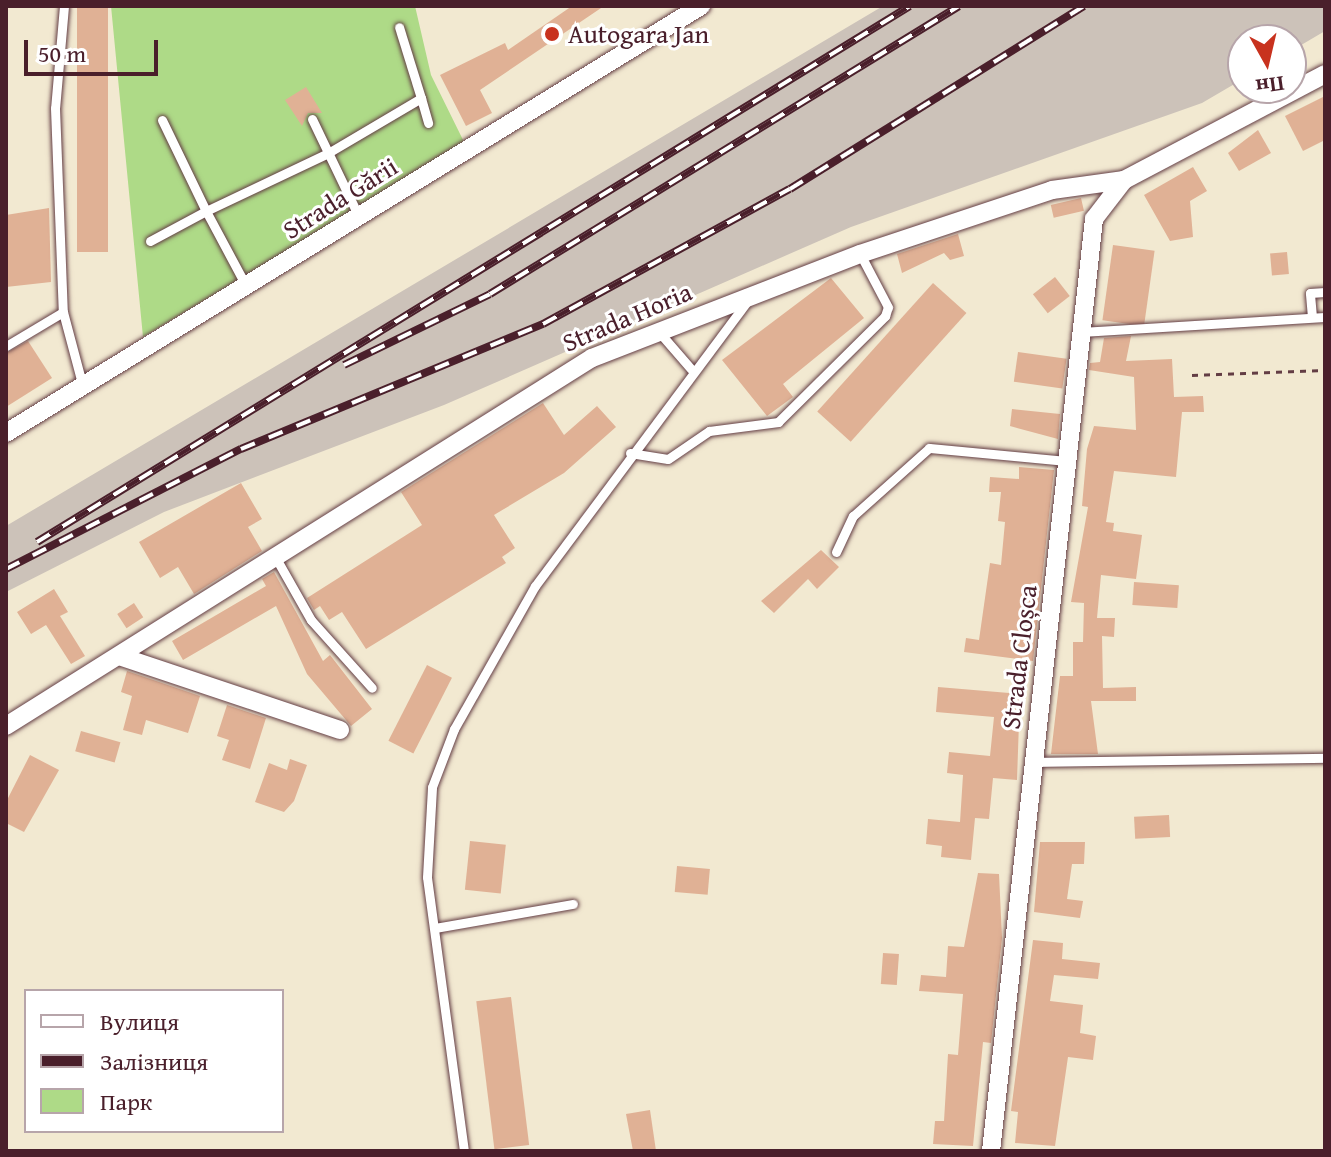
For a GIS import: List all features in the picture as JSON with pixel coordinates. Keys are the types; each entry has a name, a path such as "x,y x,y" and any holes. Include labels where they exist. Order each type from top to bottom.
{"street":[{"name":"Strada Gării","path":"6,433 701,6"},
{"name":"Strada Horia","path":"6,726 277,560 563,373 656,329 860,254 1052,190 1124,180 1325,74"},
{"name":"Strada Cloșca","path":"991,1151 1094,219 1124,180"},
{"path":"119,656 340,730"}],"lane":[{"path":"64,6 55,108 63,312 83,387"},
{"path":"399,27 428,123"},
{"path":"150,241 328,153 421,98"},
{"path":"312,119 359,217"},
{"path":"162,120 246,286"},
{"path":"630,453 668,459 709,431 778,422 885,316 888,307 860,254"},
{"path":"464,1151 425,829 454,729 535,586 691,369 755,292"},
{"path":"1312,317 1310,293 1325,292"},
{"path":"6,346 63,312"},
{"path":"1081,332 1325,317"},
{"path":"656,329 691,369"},
{"path":"836,552 853,516 929,448 1067,461"},
{"path":"277,560 311,620 372,688"},
{"path":"1033,762 1325,758"},
{"path":"435,928 573,904"}],"path":[{"path":"1192,375 1325,370"}],"shaded area":[{"path":"883,6 1325,6 1325,31 1307,42 1307,24 1227,24 1227,88 1202,103 851,227 444,405 164,512 6,592 6,526"}],"green space":[{"path":"111,6 415,6 431,75 465,144 143,337"}],"building":[{"path":"77,6 108,6 108,252 77,252"},
{"path":"572,6 604,6 480,90 492,113 466,126 440,75 505,43 508,50"},
{"path":"306,87 322,113 308,113 302,126 285,100"},
{"path":"1325,96 1325,140 1303,151 1285,116"},
{"path":"1258,130 1271,153 1239,171 1228,153"},
{"path":"1193,167 1207,191 1190,201 1193,237 1170,241 1144,195"},
{"path":"1081,198 1084,211 1054,218 1051,205"},
{"path":"49,208 51,282 6,287 6,215"},
{"path":"958,234 964,256 950,260 944,253 902,273 897,254"},
{"path":"1113,245 1155,251 1144,326 1102,320"},
{"path":"1287,252 1289,274 1272,275 1270,253"},
{"path":"1055,277 1070,296 1048,313 1033,294"},
{"path":"831,278 864,318 783,384 793,397 767,416 722,360"},
{"path":"933,283 966,313 851,442 817,412"},
{"path":"1131,336 1126,361 1172,359 1174,397 1203,396 1204,412 1182,412 1176,477 1114,471 1106,522 1114,523 1113,531 1142,535 1136,579 1101,575 1097,618 1115,618 1114,637 1102,636 1103,688 1136,687 1136,701 1091,701 1098,754 1051,754 1060,676 1073,676 1073,642 1083,642 1084,603 1071,602 1088,507 1082,506 1087,449 1094,426 1136,430 1134,377 1089,370 1090,363 1100,362 1104,338"},
{"path":"28,341 52,378 6,407 6,353"},
{"path":"1018,352 1067,359 1062,389 1014,382"},
{"path":"543,403 564,435 597,406 616,427 564,473 494,515 515,548 502,557 506,563 366,649 342,612 329,620 320,606 314,610 307,598 422,525 401,492"},
{"path":"1012,409 1060,414 1058,439 1010,426"},
{"path":"1019,467 1054,470 1033,661 964,652 966,638 979,640 990,563 1001,565 1005,522 998,521 1001,492 989,492 990,477 1019,479"},
{"path":"241,483 262,519 248,527 262,551 194,594 178,567 160,578 139,542"},
{"path":"821,550 839,567 817,589 808,579 774,613 761,601"},
{"path":"274,572 323,661 330,655 372,709 351,726 307,674 276,606 183,660 172,641 266,586 262,579"},
{"path":"1134,582 1179,585 1177,608 1132,605"},
{"path":"54,589 68,612 60,616 85,656 71,664 46,625 31,634 17,612"},
{"path":"134,603 143,617 126,628 117,614"},
{"path":"427,665 452,678 413,753 388,741"},
{"path":"127,671 200,696 188,733 146,720 142,735 123,730 132,696 121,692"},
{"path":"938,687 1020,694 1017,780 993,778 989,819 975,818 971,860 941,857 942,846 926,844 928,819 960,822 963,775 947,773 949,752 990,756 994,717 936,712"},
{"path":"227,705 266,718 250,769 222,760 229,740 217,736"},
{"path":"81,731 120,742 115,762 75,751"},
{"path":"30,755 59,770 24,832 6,823 6,802"},
{"path":"290,759 307,765 294,801 284,812 255,802 269,763 287,770"},
{"path":"1169,815 1170,837 1135,839 1134,817"},
{"path":"470,841 506,845 501,893 465,890"},
{"path":"1040,842 1085,842 1084,864 1072,864 1067,899 1083,901 1080,918 1034,912"},
{"path":"677,866 710,869 708,895 675,892"},
{"path":"978,873 999,874 1002,938 991,1043 983,1042 973,1146 933,1144 935,1121 944,1121 948,1054 958,1055 963,994 919,991 921,975 946,977 948,946 964,947"},
{"path":"1033,940 1063,943 1062,959 1100,963 1098,979 1054,975 1050,1001 1083,1005 1080,1033 1096,1036 1093,1060 1068,1057 1055,1146 1015,1143 1018,1112 1011,1111"},
{"path":"883,953 899,954 897,985 881,984"},
{"path":"511,997 529,1145 494,1149 476,1001"},
{"path":"650,1110 656,1151 633,1151 626,1114"}],"railway":[{"path":"37,542 910,6"},
{"path":"344,365 490,294 959,6"},
{"path":"6,569 241,449 543,324 790,189 1084,6"}],"place":[{"name":"Autogara Jan","path":"552,34"}]}
